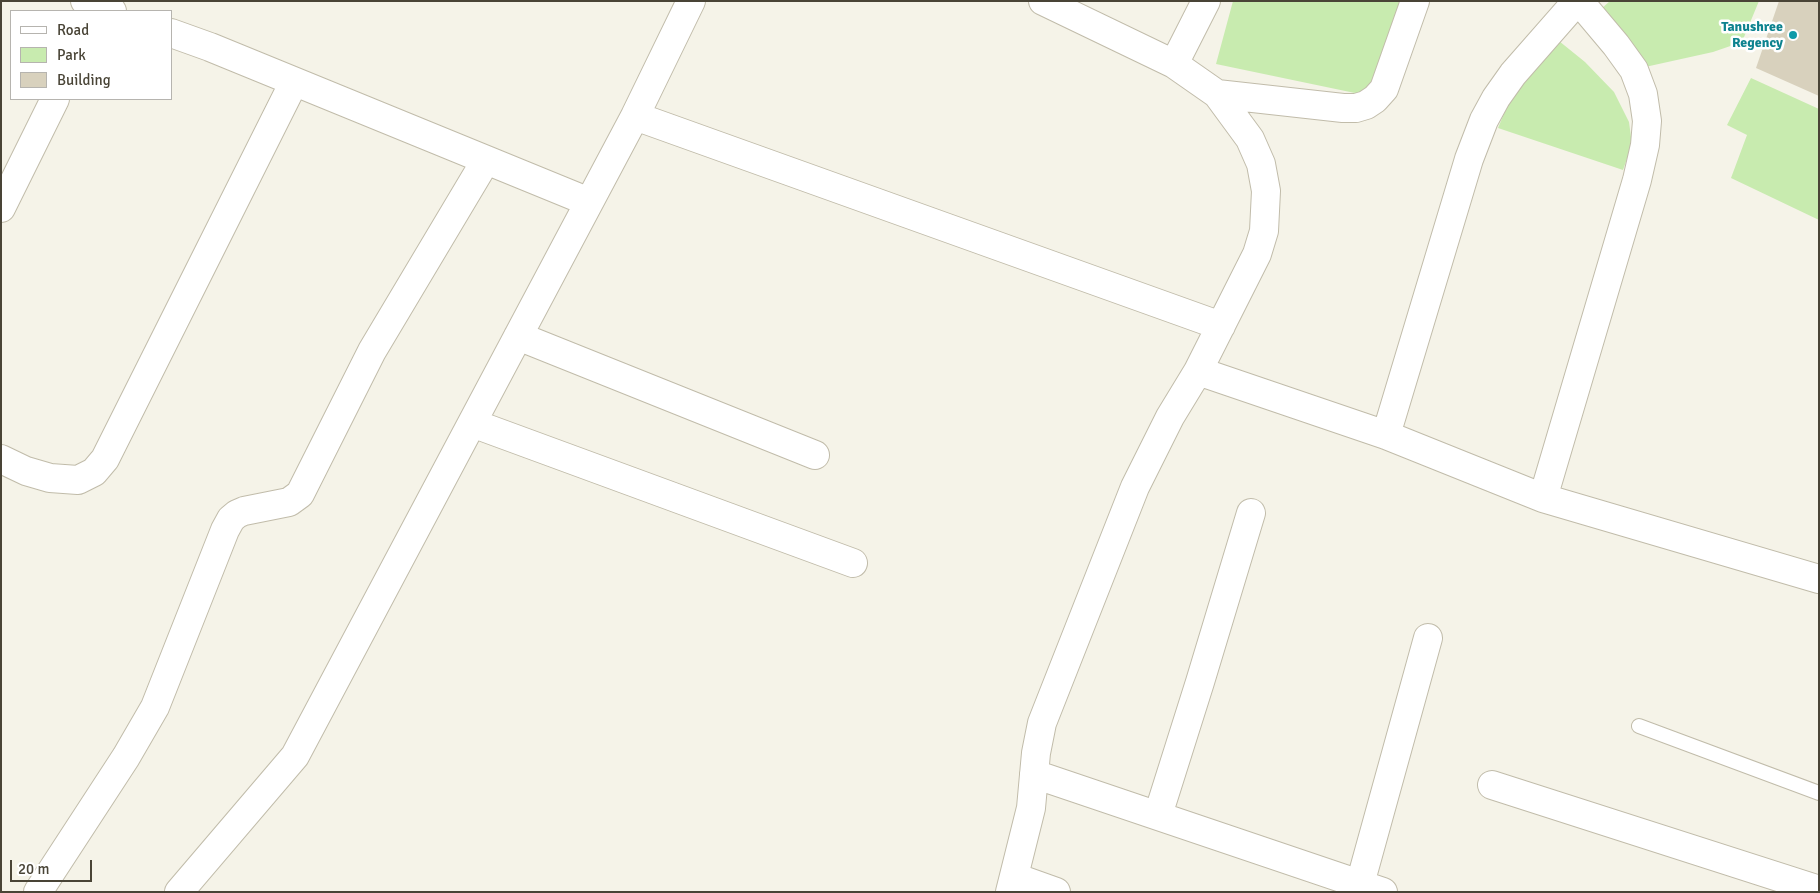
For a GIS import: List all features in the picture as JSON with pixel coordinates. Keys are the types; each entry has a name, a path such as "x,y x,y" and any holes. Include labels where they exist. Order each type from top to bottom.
{"street":[{"path":"179,892 295,756 635,116 690,1"},
{"path":"1042,1 1174,64 1217,94 1250,139 1261,164 1266,191 1264,230 1257,254 1198,371 1154,448 1135,487 1042,723 1036,753 1031,808 1012,884 1056,892"},
{"path":"1174,64 1206,1"},
{"path":"1217,94 1343,108 1356,108 1366,105 1375,100 1384,89 1415,1"},
{"path":"1386,435 1469,159 1484,120 1496,98 1513,74 1578,1 1616,44 1634,70 1643,94 1647,121 1646,137 1637,180 1544,498"},
{"path":"172,33 589,202"},
{"path":"1,459 26,471 50,478 78,480 94,472 105,459 294,82"},
{"path":"1,208 55,100"},
{"path":"635,116 1221,326"},
{"path":"38,892 126,756 155,707 231,519 244,511 289,502 300,494 372,351 486,160"},
{"path":"518,336 815,455"},
{"path":"1198,371 1386,435 1544,498 1819,580"},
{"path":"472,422 853,563"},
{"path":"1158,815 1251,513"},
{"path":"1034,774 1371,888 1428,638"},
{"path":"1492,785 1819,890"}],"lane":[{"path":"1639,726 1819,793"}],"green space":[{"path":"1233,1 1405,1 1374,97 1216,64"},
{"path":"1610,1 1759,1 1742,42 1713,52 1636,69 1601,9"},
{"path":"1559,41 1585,62 1614,92 1629,122 1632,144 1623,170 1498,128 1513,92"},
{"path":"1751,78 1819,109 1819,220 1731,178 1747,135 1727,125"}],"building":[{"name":"Tanushree Regency","path":"1779,1 1819,1 1819,96 1756,68"}],"place":[{"name":"Tanushree Regency","path":"1793,35"}]}
